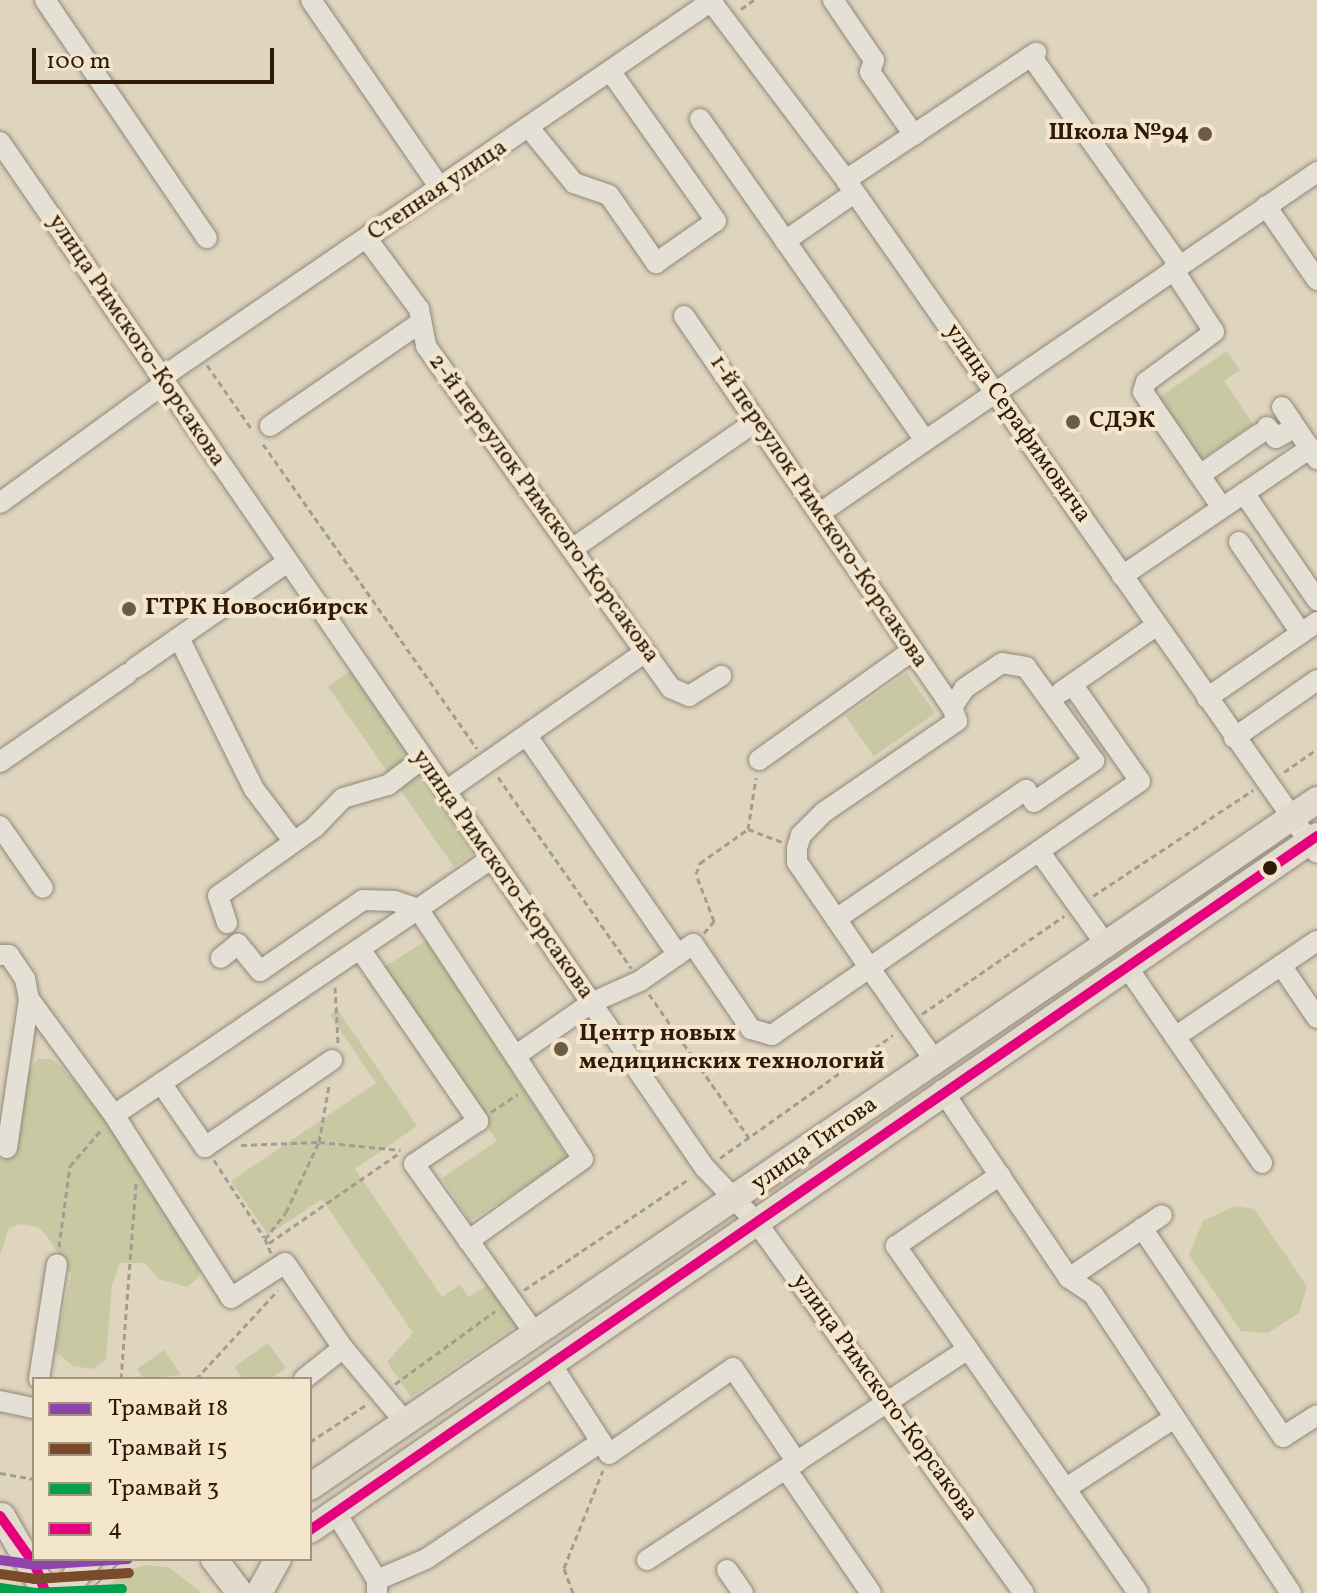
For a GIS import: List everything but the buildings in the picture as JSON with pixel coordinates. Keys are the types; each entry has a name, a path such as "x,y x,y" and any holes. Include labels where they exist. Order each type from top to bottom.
{"main road":[{"name":"улица Титова","path":"312,1486 735,1200 1317,800"},
{"name":"улица Титова","path":"312,1529 757,1223 942,1090 1314,843"},
{"path":"1,1516 32,1521"},
{"path":"1,1516 32,1561"},
{"path":"32,1561 46,1593"},
{"path":"63,1593 87,1561"},
{"path":"216,1561 240,1593"},
{"path":"259,1593 277,1561"}],"street":[{"path":"45,0 207,238"},
{"path":"311,0 441,189"},
{"name":"Степная улица","path":"0,503 198,352 530,129 711,0"},
{"name":"улица Серафимовича","path":"711,0 850,186 1234,738 1291,817 1314,843"},
{"path":"833,0 874,60 870,72 914,135"},
{"path":"785,241 914,135 1034,55 1176,267 1214,332 1143,387 1222,508"},
{"path":"530,129 574,183 609,195 656,263 716,221 611,72"},
{"path":"700,119 925,440"},
{"name":"улица Римского-Корсакова","path":"0,142 286,563 705,1168 757,1223 1020,1587"},
{"path":"820,513 1317,172"},
{"path":"1266,206 1317,280"},
{"name":"2-й переулок Римского-Корсакова","path":"367,239 419,309 426,346 671,688 681,694 698,693 721,676"},
{"name":"1-й переулок Римского-Корсакова","path":"684,316 952,707"},
{"path":"262,433 420,323"},
{"path":"1122,576 1244,493 1313,454 1282,407"},
{"path":"572,549 756,421"},
{"path":"1200,475 1263,431 1276,438 1295,427"},
{"path":"1244,493 1317,600"},
{"path":"1207,698 1309,628 1239,542"},
{"path":"0,762 286,563"},
{"path":"1051,698 1157,625"},
{"path":"179,638 254,789 294,842"},
{"path":"759,760 913,650"},
{"path":"446,791 645,652"},
{"path":"836,919 1026,790 1034,802 1094,761 1026,667 1002,663 965,688 952,707 957,721 824,812 801,835 797,848 797,862 836,919 869,967 936,1062"},
{"path":"1234,738 1317,680"},
{"path":"527,736 686,950 760,1035 772,1035 1140,781 1072,684"},
{"path":"227,923 218,896 294,842 343,798 388,785 422,759"},
{"path":"0,826 43,888"},
{"path":"1039,851 1106,945"},
{"path":"114,1115 492,858"},
{"path":"221,958 238,944 260,971 363,900 395,901 418,909 518,1054 583,1159 468,1241"},
{"path":"1175,1037 1317,941"},
{"path":"360,949 478,1121 409,1157 536,1335"},
{"path":"518,1054 591,1003 640,981 686,950"},
{"path":"0,955 9,955 25,979 29,999 7,1148"},
{"path":"1281,965 1317,1018"},
{"path":"1127,967 1262,1163"},
{"path":"29,999 114,1115 138,1157 231,1298 285,1263 343,1348 406,1423"},
{"path":"161,1083 205,1147 332,1060"},
{"path":"942,1090 1069,1278 1093,1294 1291,1593"},
{"path":"1000,1175 896,1246 1138,1593"},
{"path":"1069,1278 1162,1215"},
{"path":"1142,1228 1283,1437 1317,1415"},
{"path":"39,1377 57,1264"},
{"path":"307,1377 343,1348"},
{"path":"647,1560 968,1349"},
{"path":"551,1364 605,1448"},
{"path":"336,1513 377,1586 426,1559 733,1368 871,1593"},
{"path":"0,1401 32,1408"},
{"path":"1065,1489 1174,1418"},
{"path":"727,1570 743,1593"},
{"path":"998,1593 1020,1587"}],"path":[{"path":"198,352 262,433 749,1138"},
{"path":"721,1157 908,1023 1237,797 1266,783 1317,749"},
{"path":"686,950 714,921 696,874 700,863 748,829 759,760"},
{"path":"748,829 797,848"},
{"path":"266,1241 286,1212 319,1142 332,1060 338,1042 332,1008 337,964"},
{"path":"478,1121 535,1082"},
{"path":"57,1264 70,1166 114,1115"},
{"path":"205,1147 319,1142 409,1157"},
{"path":"198,1377 285,1282 266,1241 205,1147"},
{"path":"121,1377 138,1157"},
{"path":"266,1241 409,1157"},
{"path":"573,1593 564,1568 605,1448"},
{"path":"0,1473 32,1479"},
{"path":"0,1583 13,1593"}],"green space":[{"path":"1227,351 1240,370 1224,381 1253,424 1200,460 1158,398"},
{"path":"350,671 476,851 454,867 328,686"},
{"path":"907,673 935,713 874,756 846,716"},
{"path":"427,940 568,1158 470,1221 442,1178 497,1141 384,967"},
{"path":"337,1009 417,1126 355,1169 442,1297 460,1285 469,1297 492,1282 520,1323 411,1397 387,1362 413,1333 322,1199 268,1235 231,1181 376,1083 330,1015"},
{"path":"38,1059 52,1059 94,1099 200,1264 199,1277 187,1287 159,1279 145,1263 120,1263 112,1285 106,1360 92,1369 73,1366 55,1351 71,1274 47,1236 38,1227 20,1224 9,1228 0,1255 0,1159 9,1156 26,1076"},
{"path":"1235,1206 1254,1209 1307,1286 1299,1313 1268,1333 1241,1331 1189,1255 1203,1221"},
{"path":"268,1343 286,1368 273,1377 242,1377 234,1367"},
{"path":"164,1350 181,1375 143,1377 137,1369"},
{"path":"149,1565 170,1568 202,1593 100,1593 125,1570"}],"tram line":[{"name":"18","path":"0,1560 35,1565 97,1561"},
{"path":"87,1593 121,1561"},
{"name":"15","path":"0,1574 34,1579 129,1573"},
{"name":"3","path":"0,1588 34,1593 122,1589"}],"transit line":[{"name":"4","path":"312,1529 1317,836"},
{"name":"4","path":"0,1516 32,1561"},
{"name":"4","path":"32,1561 46,1593"}],"place":[{"name":"Школа №94","path":"1205,134"},
{"name":"СДЭК","path":"1073,422"},
{"name":"ГТРК Новосибирск","path":"129,609"},
{"name":"Центр новых медицинских технологий","path":"561,1049"}]}
